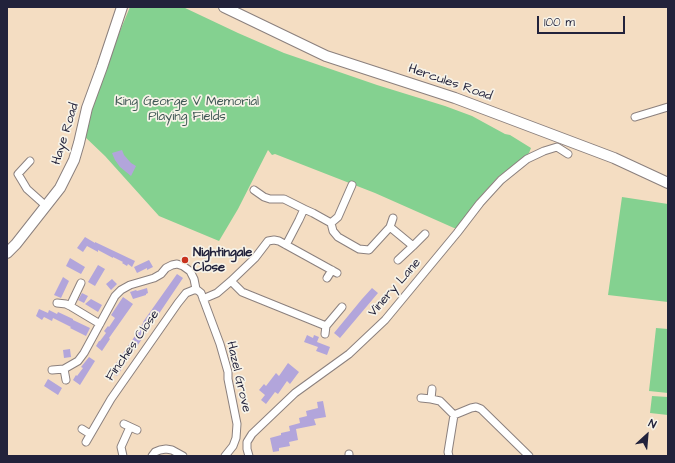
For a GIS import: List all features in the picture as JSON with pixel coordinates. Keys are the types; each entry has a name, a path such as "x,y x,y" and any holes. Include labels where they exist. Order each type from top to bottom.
{"street":[{"name":"Haye Road","path":"7,253 16,244 60,188 74,160 87,108 122,7"},
{"name":"Hercules Road","path":"224,7 326,56 455,98 614,158 668,183"},
{"path":"635,117 668,107"},
{"name":"Vinery Lane","path":"249,456 247,442 252,434 295,392 349,354 384,320 457,233 480,203 501,180 527,159 544,151 557,146 568,154"},
{"path":"30,161 18,174 27,189 46,206"},
{"path":"331,223 338,217 352,185"},
{"path":"254,190 264,197 270,199 284,199 313,212 331,223 333,231 338,237 359,249 369,250 390,227 393,218"},
{"path":"286,245 304,209"},
{"path":"390,227 413,246"},
{"path":"398,260 425,234"},
{"path":"52,370 64,369 78,361 84,353 115,296 121,290 130,285 154,278 172,265 177,264 183,266 190,271 194,279 196,289 201,294 203,299 217,293 254,258 268,241 274,240 279,241 335,271 327,278"},
{"path":"231,281 242,292 326,326"},
{"path":"70,306 81,282"},
{"name":"Finches Close","path":"86,442 111,399 178,303 186,293 196,289"},
{"name":"Hazel Grove","path":"203,299 220,344 228,372 237,424 236,438 233,446 225,456"},
{"path":"57,303 66,304 100,324"},
{"path":"325,334 326,326 342,307"},
{"path":"64,369 66,380"},
{"path":"431,399 432,389"},
{"path":"421,398 440,401 454,415"},
{"path":"454,415 471,408 481,410 529,456"},
{"path":"449,456 448,452 454,415"},
{"path":"122,456 122,447 127,425 137,430"},
{"path":"82,429 90,434"},
{"path":"152,456 155,452 166,449 172,450 182,456"}],"green space":[{"name":"King George V Memorial Playing Fields","path":"130,7 183,7 284,53 472,116 505,134 510,135 531,148 529,153 498,177 478,199 458,228 454,228 375,193 275,154 272,155 268,150 238,209 219,241 159,216 105,156 83,135 105,67"},
{"path":"622,197 668,204 668,302 608,295"},
{"path":"656,328 668,329 668,393 649,391"},
{"path":"652,396 668,397 668,415 650,413"}],"building":[{"path":"122,150 124,155 131,163 136,166 131,176 120,167 112,153"},
{"path":"85,237 135,261 132,267 128,264 127,266 122,263 123,262 113,257 98,250 98,252 87,246 83,252 77,248"},
{"path":"70,258 85,267 81,274 66,266"},
{"path":"149,260 153,267 137,273 134,267"},
{"path":"98,265 105,269 95,286 88,282"},
{"path":"177,274 183,278 117,376 110,372 143,322"},
{"path":"63,277 69,281 61,298 54,295"},
{"path":"112,279 117,284 111,290 106,284"},
{"path":"147,288 148,293 146,295 133,299 130,292"},
{"path":"372,288 378,293 340,338 334,333"},
{"path":"82,293 88,296 84,303 78,300"},
{"path":"123,297 133,304 109,338 110,339 102,351 96,346 106,333 104,331 108,326 109,327 115,318 111,315"},
{"path":"91,299 102,305 98,312 85,304"},
{"path":"39,309 48,313 49,310 57,314 58,312 90,328 86,336 53,318 52,321 44,317 42,320 36,316"},
{"path":"307,335 313,338 314,335 319,337 317,342 330,347 327,355 316,351 318,347 304,342"},
{"path":"70,349 71,357 64,358 63,350"},
{"path":"89,357 95,361 80,385 73,380 83,368 81,367"},
{"path":"288,363 299,372 290,384 287,381 278,394 275,392 266,404 261,400 265,395 259,390 264,384 266,386 276,373 279,376"},
{"path":"48,379 62,388 58,395 44,386"},
{"path":"323,401 326,417 314,419 316,425 296,429 298,440 289,442 290,446 279,448 279,451 273,452 270,438 290,431 289,426 300,423 299,418 307,416 306,411 318,408 317,402"}],"place":[{"name":"Nightingale Close","path":"185,260"}]}
